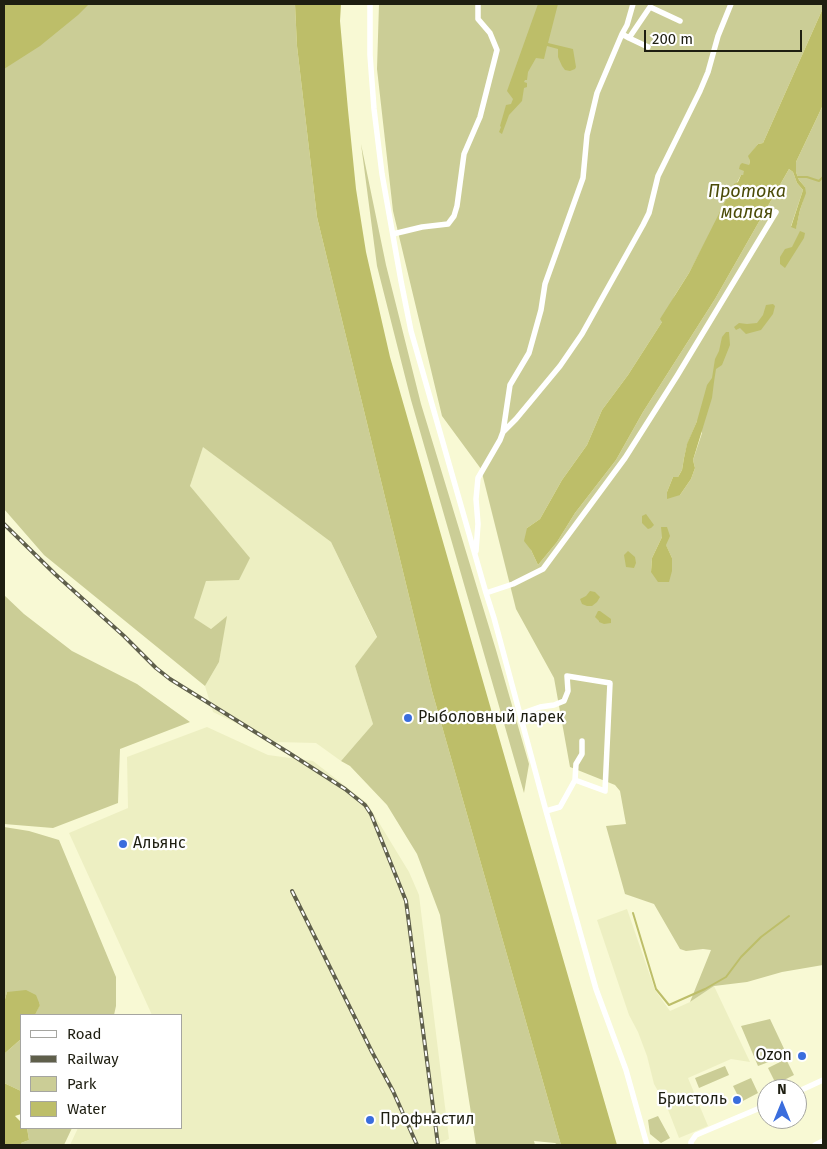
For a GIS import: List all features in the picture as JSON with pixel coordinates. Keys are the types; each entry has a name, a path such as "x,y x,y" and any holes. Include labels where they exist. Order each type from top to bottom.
{"street":[{"path":"370,4 370,56 382,174 412,331 494,618 596,989 626,1070 647,1145"},
{"path":"393,234 422,227 448,224 454,216 464,154 480,118 497,50 490,33 478,20 478,4"},
{"path":"476,554 478,478 500,440 503,432 510,385 529,353 541,310 545,284 583,178 587,135 597,93 627,25 633,4"},
{"path":"503,432 560,366 576,342 643,225 658,176 708,72 718,36 730,4"},
{"path":"629,38 651,6 680,21"},
{"path":"622,34 648,47"},
{"path":"486,593 513,584 543,569 626,458 776,212"},
{"path":"520,714 564,701 568,691 567,676 610,683 605,791 574,780"},
{"path":"546,812 560,807 574,780 576,764 582,754 582,741"},
{"path":"807,1087 823,1080"},
{"path":"691,1145 690,1142 696,1135 757,1109"},
{"path":"815,1145 823,1141"}],"shaded area":[{"path":"203,446 331,542 377,638 355,666 373,724 341,761 316,743 276,742 213,712 205,686 219,662 226,617 211,629 193,618 206,580 239,580 190,486"},
{"path":"207,727 268,755 313,761 367,803 409,872 419,895 449,1139 434,1145 70,1145 78,1129 182,1129 182,1014 152,1014 69,833 128,808 127,757"},
{"path":"627,909 655,990 670,1011 690,1002 714,986 750,1062 731,1059 688,1078 708,1126 679,1138 667,1107 654,1084 647,1056 629,1015 597,920"}],"green space":[{"path":"4,4 295,4 297,46 317,217 432,691 561,1145 534,1141 535,1145 476,1145 440,915 417,854 387,805 350,766 341,761 373,724 355,666 377,637 331,542 203,447 190,486 250,558 239,580 206,581 194,618 211,629 227,616 219,662 205,686 44,555 4,509"},
{"path":"379,4 823,4 823,8 763,143 758,144 749,156 749,165 743,175 741,175 662,322 628,375 602,410 587,445 562,480 540,519 527,528 531,550 538,565 557,542 575,513 616,460 643,412 715,299 789,169 793,172 797,183 803,190 791,226 796,228 805,187 799,180 796,172 796,162 823,105 823,965 782,972 747,982 714,986 690,1002 711,950 686,951 680,949 654,904 625,894 606,826 626,824 620,791 615,785 570,767 554,678 516,609 481,469 442,416 393,211 377,69","holes":["697,421 702,433 693,460 695,468 691,479 680,495 667,492 673,477 678,477 682,470 687,445","662,537 672,558 651,572 652,558"]},
{"path":"361,144 386,265 421,404 529,764 524,793 411,400 377,266"},
{"path":"4,595 24,614 72,651 137,684 190,722 120,749 118,803 53,828 4,824"},
{"path":"4,827 29,831 59,840 116,977 116,1006 114,1014 35,1014 40,1004 7,992 4,1003"},
{"path":"770,1019 787,1055 758,1066 741,1026"},
{"path":"20,1040 20,1091 4,1083 4,1054"},
{"path":"786,1059 794,1075 786,1079 774,1079 768,1068"},
{"path":"725,1066 729,1075 699,1088 695,1078"},
{"path":"751,1078 757,1094 741,1102 733,1086"},
{"path":"658,1116 670,1138 661,1143 650,1134 648,1120"},
{"path":"27,1129 72,1129 64,1145 21,1145 21,1143 29,1140"}],"water":[{"path":"4,4 89,4 40,46 4,69"},
{"path":"295,4 341,4 340,21 356,189 366,252 390,357 617,1145 561,1145 432,691 317,217 297,46"},
{"path":"538,4 558,4 548,43 573,49 576,67 570,71 565,70 558,57 558,49 547,46 544,59 536,58 528,72 527,80 524,82 527,83 527,87 524,88 522,101 509,115 502,134 499,132 506,105 511,104 513,99 507,91"},
{"name":"Протока малая","path":"823,8 823,105 796,162 796,172 799,180 805,187 806,193 796,229 791,227 803,190 797,183 793,172 789,169 715,299 643,412 616,460 575,513 557,542 538,565 531,550 524,541 527,528 540,519 562,480 587,445 602,410 628,375 662,322 660,319 689,273 734,184 743,175 744,171 739,169 740,165 742,163 749,165 748,156 758,144 763,143"},
{"path":"800,231 805,233 804,238 785,268 780,264 780,257 785,249 792,247"},
{"path":"773,304 775,306 773,314 761,330 746,334 740,328 736,330 734,327 739,323 757,323 763,315 766,305"},
{"path":"726,332 729,332 730,345 722,365 716,369 712,398 693,460 695,468 691,479 680,495 667,499 667,492 673,477 678,477 682,470 687,444 697,421 707,385 712,378 715,359 722,337"},
{"path":"646,514 654,525 648,529 642,523 642,516"},
{"path":"661,527 667,527 670,536 666,545 672,558 672,571 669,582 658,582 651,572 652,558 662,537"},
{"path":"628,551 635,557 636,563 634,568 626,567 624,555"},
{"path":"590,591 595,592 600,597 592,606 587,606 582,604 580,599"},
{"path":"598,611 611,619 611,623 604,624 599,622 595,617"},
{"path":"26,990 36,995 40,1005 36,1014 20,1014 20,1040 4,1054 4,1003 7,992"},
{"path":"4,1083 20,1091 20,1114 15,1116 20,1121 20,1129 27,1129 29,1140 21,1143 21,1145 4,1145"}],"waterway":[{"path":"798,177 807,177 819,181 823,177"},
{"path":"633,913 656,989 669,1005 705,989 726,977 741,957 761,937 789,916"}],"railway":[{"path":"4,524 55,574 170,679 345,789 365,805 371,814 406,901 438,1145"},
{"path":"292,891 393,1091 417,1145"}],"place":[{"name":"Рыболовный ларек","path":"408,718"},
{"name":"Альянс","path":"123,844"},
{"name":"Ozon","path":"802,1056"},
{"name":"Бристоль","path":"737,1100"},
{"name":"Профнастил","path":"370,1120"}]}
